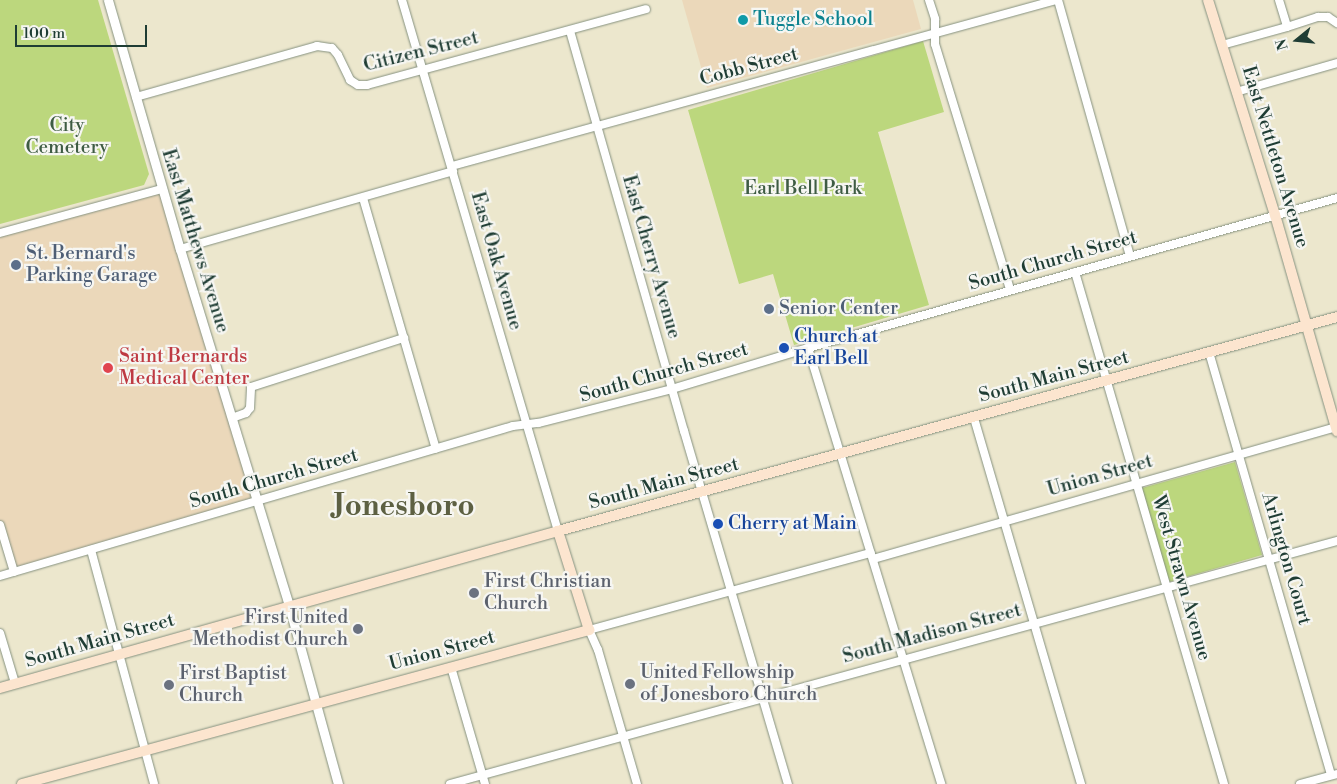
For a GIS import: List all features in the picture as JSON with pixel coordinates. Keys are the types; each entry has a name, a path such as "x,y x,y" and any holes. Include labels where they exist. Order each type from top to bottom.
{"main road":[{"name":"East Nettleton Avenue","path":"1208,0 1308,325 1336,429"},
{"name":"South Main Street","path":"0,688 558,531 1337,317"},
{"path":"558,531 588,630"},
{"name":"Union Street","path":"22,784 316,702 588,630"}],"street":[{"name":"East Matthews Avenue","path":"108,0 162,189 289,606 338,784"},
{"name":"East Oak Avenue","path":"402,0 558,531"},
{"path":"929,0 935,19 935,44 1010,290"},
{"path":"1057,0 1130,256"},
{"name":"Cobb Street","path":"180,249 363,198 452,169 597,126 1057,0"},
{"path":"1279,0 1287,27"},
{"name":"Citizen Street","path":"136,98 317,46 332,48 338,55 350,80 358,85 367,85 646,9"},
{"path":"1222,45 1318,17 1328,17 1337,23"},
{"name":"East Cherry Avenue","path":"570,30 672,389 788,784"},
{"path":"1236,92 1337,63"},
{"path":"0,232 162,189"},
{"path":"363,198 436,449"},
{"name":"South Church Street","path":"0,576 513,426 587,412 672,389 808,348 1337,198"},
{"name":"West Strawn Avenue","path":"1075,272 1224,784"},
{"path":"232,418 246,413 250,408 250,387 404,338"},
{"path":"808,348 941,784"},
{"name":"Arlington Court","path":"1209,352 1334,774"},
{"path":"974,418 1081,784"},
{"name":"Union Street","path":"588,630 731,590 1004,522 1336,429"},
{"path":"0,524 14,572"},
{"name":"South Madison Street","path":"450,784 902,658 1337,541"},
{"path":"91,550 154,784"},
{"path":"588,630 598,650 637,784"},
{"path":"0,633 15,684"},
{"path":"451,667 485,784"},
{"path":"1300,784 1334,774"}],"shaded area":[{"path":"682,0 913,0 921,29 707,88"},
{"name":"Saint Bernards Medical Center","path":"161,191 257,501 14,572 0,525 0,235"}],"green space":[{"name":"City Cemetery","path":"0,0 98,0 149,174 144,185 0,224"},
{"name":"Earl Bell Park","path":"923,41 944,112 878,132 929,305 794,345 773,274 739,284 688,110"},
{"path":"1235,462 1262,555 1169,582 1142,488"}],"place":[{"name":"Tuggle School","path":"743,20"},
{"name":"St. Bernard's Parking Garage","path":"16,265"},
{"name":"Senior Center","path":"769,309"},
{"name":"Church at Earl Bell","path":"784,348"},
{"name":"Saint Bernards Medical Center","path":"108,368"},
{"name":"Cherry at Main","path":"718,524"},
{"name":"First Christian Church","path":"474,593"},
{"name":"First United Methodist Church","path":"358,629"},
{"name":"United Fellowship of Jonesboro Church","path":"630,684"},
{"name":"First Baptist Church","path":"169,685"}],"district":[{"name":"Jonesboro","path":"404,507"}]}
